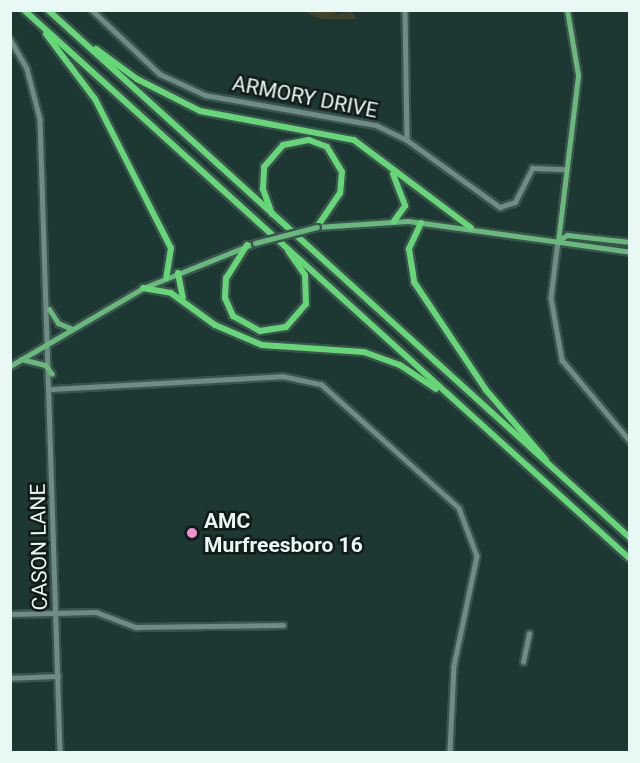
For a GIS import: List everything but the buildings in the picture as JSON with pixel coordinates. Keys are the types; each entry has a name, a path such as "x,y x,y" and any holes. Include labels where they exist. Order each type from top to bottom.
{"highway":[{"path":"24,10 630,559"},
{"path":"48,10 274,218 630,538"},
{"path":"36,21 95,99 161,227 173,256 166,278"},
{"path":"71,31 137,79 200,111 322,130 374,153 427,200 465,219 471,228"},
{"path":"274,218 263,189 264,167 283,145 309,140 327,147 342,172 340,193 317,227"},
{"path":"374,153 400,187 404,210 394,221"},
{"path":"421,223 409,255 417,287 486,390 567,483"},
{"path":"247,245 226,278 225,298 240,323 270,332 294,322 306,304 305,275 287,248"},
{"path":"178,273 177,288 191,306"},
{"path":"143,288 171,293 215,325 262,345 364,352 400,365 451,399"}],"main road":[{"path":"558,241 578,75 567,10"},
{"path":"10,366 70,328 143,288 247,245 317,227 394,221 421,223 471,228 630,252"},
{"path":"558,241 567,235 630,242"},
{"path":"49,309 58,323 70,328"},
{"path":"21,359 45,365 52,374"}],"street":[{"name":"ARMORY DRIVE","path":"92,10 160,74 205,95 344,117 408,140 500,207 515,202 532,168 566,169"},
{"path":"405,10 408,140"},
{"name":"CASON LANE","path":"10,39 27,69 40,119 51,340 60,753"},
{"path":"558,241 551,298 562,360 630,441"},
{"path":"52,389 282,376 321,384 459,508 477,556 454,666 450,753"},
{"path":"10,614 96,612 136,627 283,625"},
{"path":"523,662 529,634"},
{"path":"10,678 58,676"}],"green space":[{"path":"303,11 337,11 335,15 351,11 357,19 321,19"}],"place":[{"name":"AMC Murfreesboro 16","path":"192,533"}]}
